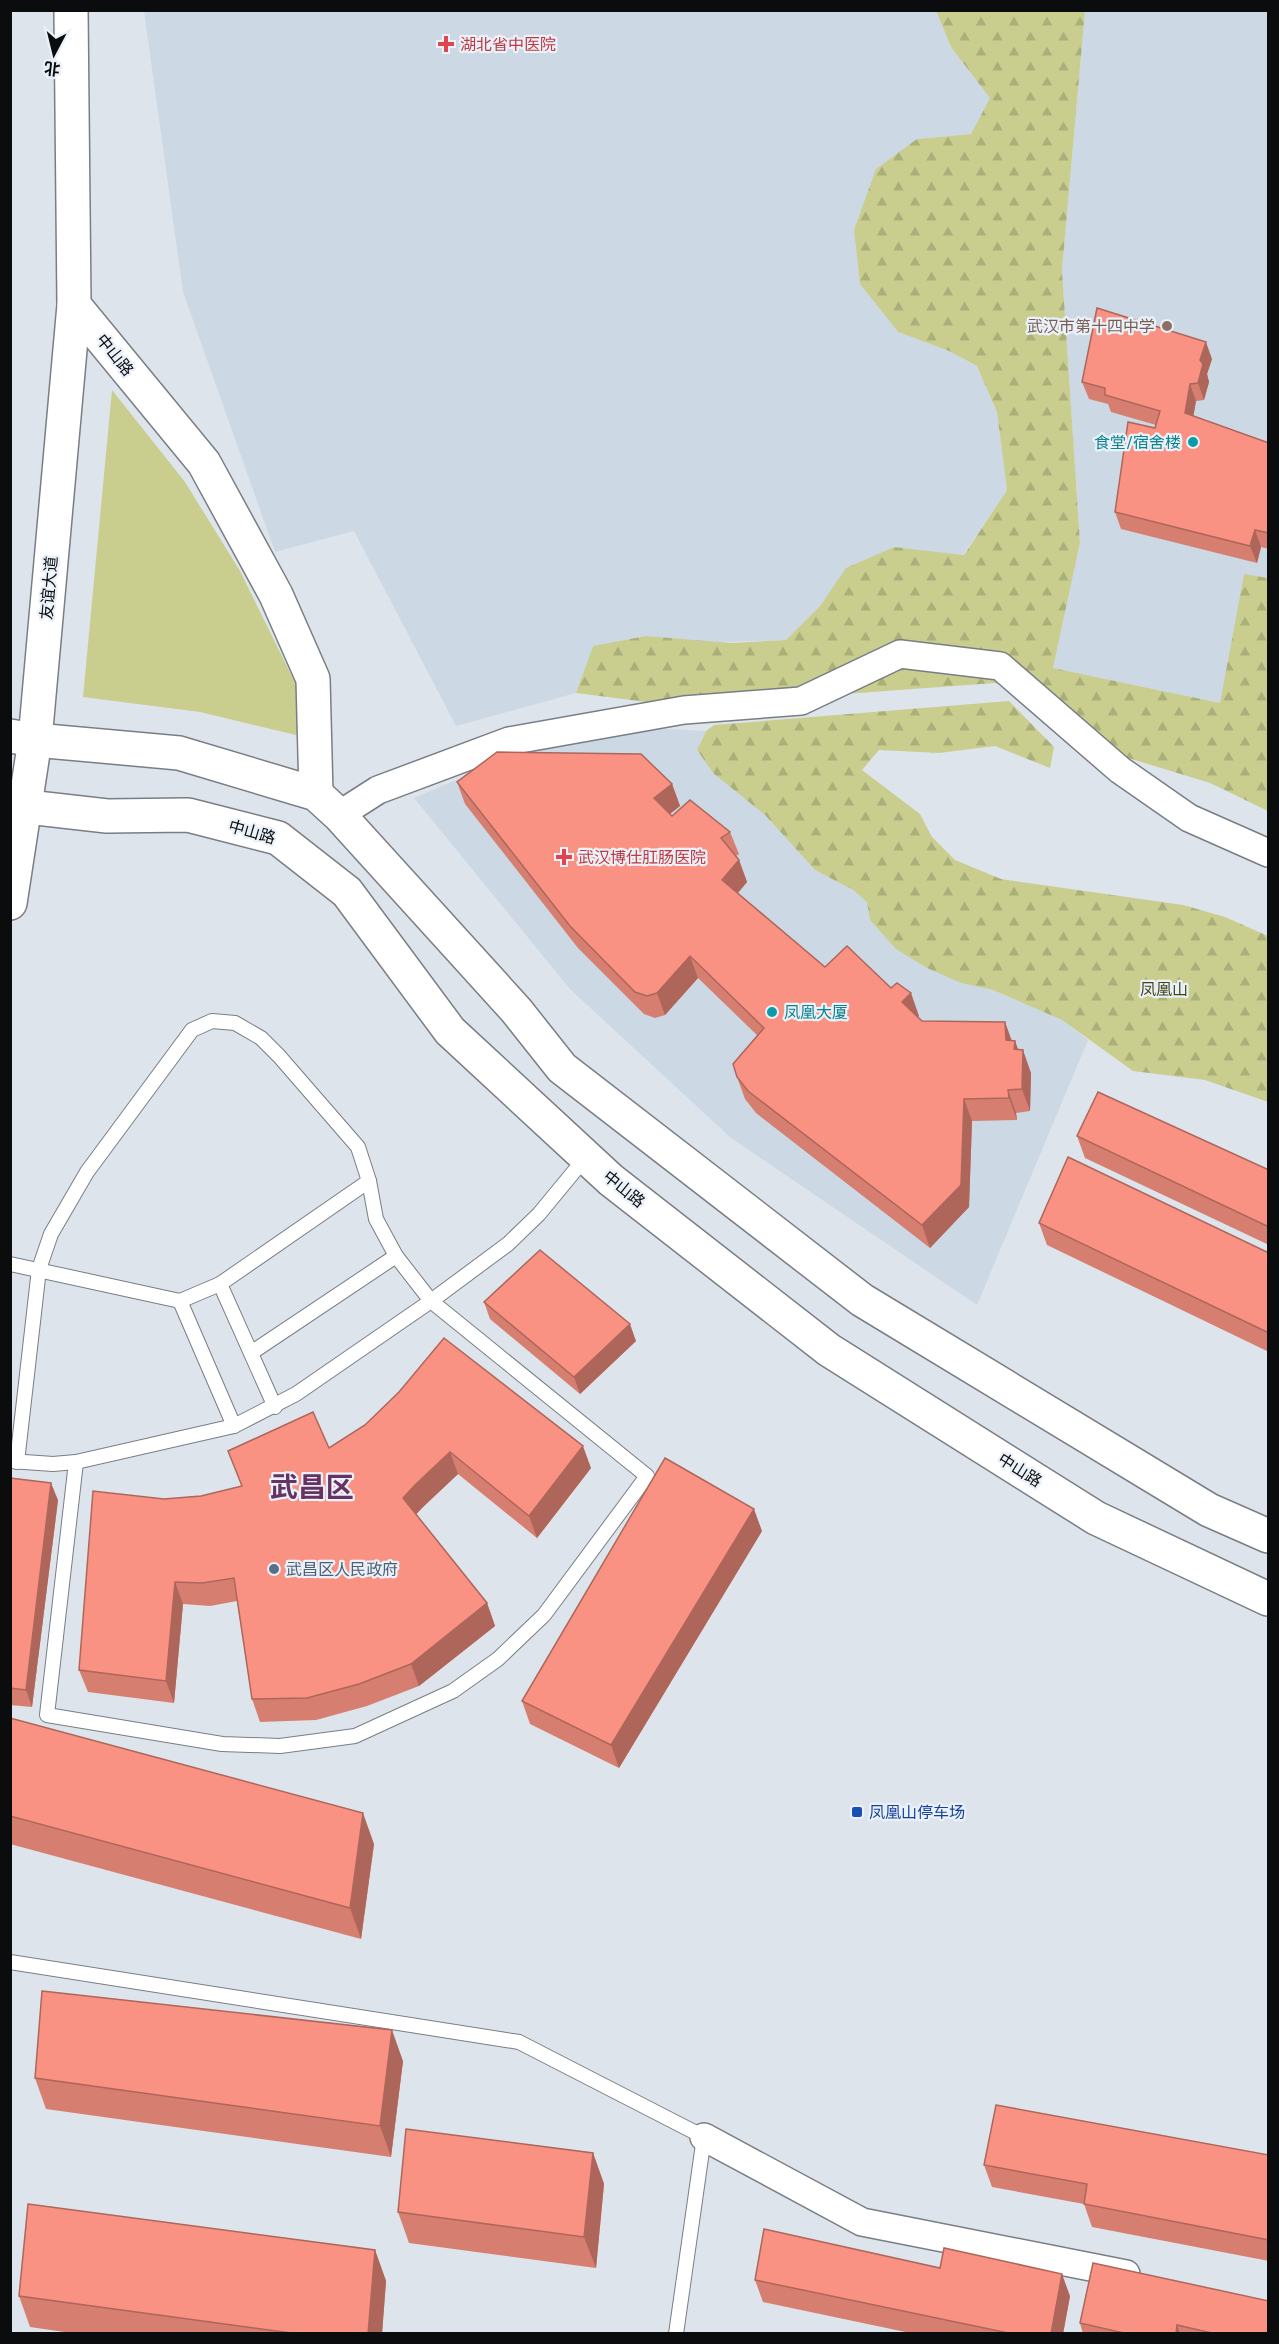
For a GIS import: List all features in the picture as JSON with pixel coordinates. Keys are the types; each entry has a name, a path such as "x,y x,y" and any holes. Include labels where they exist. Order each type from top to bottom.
{"main road":[{"name":"友谊大道","path":"10,903 23,738 74,304 71,10"},
{"name":"中山路","path":"74,304 204,464 276,595 313,679 328,804"},
{"path":"23,738 179,753 328,804 516,1010 562,1068 862,1300 1209,1510 1269,1536"},
{"name":"中山路","path":"17,806 107,816 188,815 278,838 347,892 450,1031 586,1157 829,1350 1096,1518 1269,1599"}],"street":[{"path":"328,804 378,790 509,741 684,710 801,700 900,654 999,666 1120,770 1189,818 1269,853"},
{"path":"704,2137 862,2222 1152,2280"}],"lane":[{"path":"76,1462 47,1714 211,1743 280,1746 354,1736 453,1691 498,1659 544,1615 647,1476 431,1302 396,1256 376,1219 369,1181 358,1147 279,1056 261,1038 236,1023 212,1021 192,1030 87,1172 51,1234 39,1269 14,1461 53,1464 76,1462 234,1426 275,1407 431,1302 508,1244 539,1214 586,1157"},
{"path":"10,1264 180,1301 220,1284 369,1181"},
{"path":"251,1353 396,1256"},
{"path":"220,1284 275,1407"},
{"path":"180,1301 234,1426"},
{"path":"10,1962 519,2042 704,2137 676,2334"}],"shaded area":[{"path":"144,11 936,11 951,47 991,97 971,134 917,139 854,230 860,284 898,332 949,351 977,366 997,412 1007,490 963,555 894,547 847,568 820,606 786,640 593,646 576,693 456,726 354,531 275,552 183,292"},
{"name":"武汉市第十四中学","path":"1085,11 1268,11 1268,578 1244,575 1220,703 1053,668 1080,543 1062,270"},
{"path":"584,725 706,731 697,750 714,774 765,815 815,870 853,890 867,902 870,920 961,983 993,990 1062,1020 1088,1040 977,1305 731,1138 570,989 414,798"}],"green space":[{"path":"936,11 1085,11 1062,270 1080,543 1053,668 1220,703 1244,574 1268,578 1268,811 1210,783 1125,757 1050,698 995,683 678,706 576,693 593,646 646,636 731,643 786,640 820,606 846,568 894,547 964,555 1007,490 997,412 977,366 949,351 898,332 860,284 854,230 876,169 917,139 971,134 990,98 951,47"},
{"path":"112,390 185,482 240,571 307,707 296,735 200,712 83,697"},
{"name":"凤凰山","path":"1009,701 1054,747 1050,768 995,746 939,753 879,750 862,770 920,814 932,837 955,860 1001,879 1183,905 1225,917 1268,936 1268,1102 1205,1080 1133,1071 1062,1020 993,990 961,983 927,968 896,949 870,920 867,902 853,890 815,870 765,815 714,774 697,750 706,731 714,725"}],"building":[{"name":"食堂/宿舍楼","path":"1097,308 1206,342 1200,360 1203,364 1198,383 1190,384 1185,413 1269,443 1269,533 1255,530 1250,546 1115,512 1128,422 1155,428 1160,411 1105,395 1105,388 1082,382"},
{"path":"497,752 641,754 672,784 654,798 672,816 690,800 730,832 721,838 739,860 722,880 825,967 847,946 891,988 897,983 911,993 902,1002 922,1021 1005,1022 1006,1040 1015,1041 1014,1049 1023,1050 1022,1089 1008,1090 1009,1098 964,1099 961,1185 922,1225 748,1091 737,1077 733,1064 764,1028 690,956 657,993 647,996 635,992 570,926 457,782"},
{"path":"1098,1092 1269,1170 1269,1227 1077,1136"},
{"path":"1068,1157 1269,1253 1269,1333 1039,1223"},
{"path":"540,1250 630,1324 574,1377 484,1302"},
{"name":"武昌区人民政府","path":"444,1338 583,1446 529,1516 450,1452 403,1498 487,1603 411,1664 359,1684 307,1698 252,1699 234,1578 202,1583 175,1582 166,1681 79,1670 93,1491 164,1499 201,1496 242,1486 228,1451 313,1412 329,1448 365,1425 399,1392"},
{"path":"665,1458 754,1509 611,1745 522,1701"},
{"path":"10,1478 51,1483 26,1690 10,1688"},
{"path":"10,1718 363,1813 350,1908 10,1816"},
{"path":"42,1991 392,2030 380,2126 35,2078"},
{"path":"996,2105 1269,2155 1269,2240 1084,2204 1087,2184 984,2165"},
{"path":"406,2129 593,2153 584,2237 398,2212"},
{"path":"28,2204 375,2250 368,2334 299,2334 19,2296"},
{"path":"764,2229 940,2268 944,2248 1062,2274 1051,2334 1013,2334 755,2280"},
{"path":"1093,2263 1269,2301 1267,2334 1216,2334 1177,2325 1176,2334 1128,2334 1080,2323"}],"place":[{"name":"湖北省中医院","path":"446,44"},
{"name":"武汉市第十四中学","path":"1167,326"},
{"name":"食堂/宿舍楼","path":"1193,442"},
{"name":"武汉博仕肛肠医院","path":"564,857"},
{"name":"凤凰大厦","path":"772,1012"},
{"name":"武昌区人民政府","path":"274,1569"},
{"name":"凤凰山停车场","path":"857,1812"}],"district":[{"name":"武昌区","path":"312,1487"}]}
